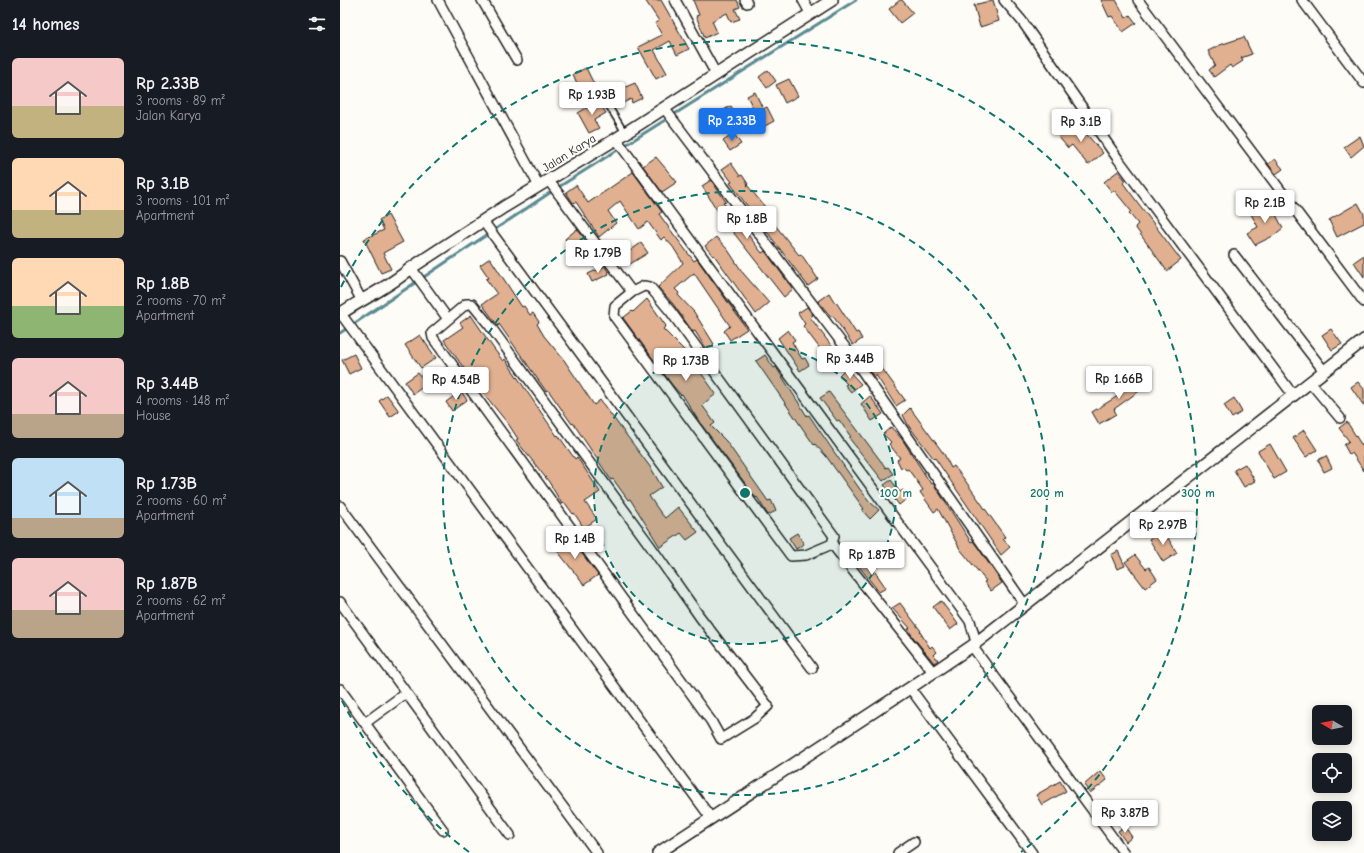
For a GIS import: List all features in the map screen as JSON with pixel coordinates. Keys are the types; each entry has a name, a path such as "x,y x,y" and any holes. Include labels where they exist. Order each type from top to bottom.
{"street":[{"path":"438,0 547,184 558,193 594,238 632,292"},
{"path":"482,0 517,60"},
{"path":"675,0 716,74"},
{"path":"803,0 810,13"},
{"name":"Jalan Karya","path":"343,316 362,299 413,272 483,221 547,184 666,110 716,74 832,0"},
{"path":"1004,0 1022,22 1118,159 1293,396"},
{"path":"1138,0 1364,302"},
{"path":"1302,0 1364,83"},
{"path":"666,110 851,355 1025,605"},
{"path":"620,138 625,152 970,621 974,644 1124,853"},
{"path":"483,221 812,668"},
{"path":"1234,255 1324,371"},
{"path":"340,261 362,299"},
{"path":"413,272 448,319"},
{"path":"644,286 650,287 671,312 834,536 832,544 806,555 791,556 614,316 615,306 632,292 644,286"},
{"path":"466,304 472,304 490,326 651,547 700,617 768,706 755,718 721,738 711,721 433,338 432,333 448,319 466,304"},
{"path":"343,316 711,818"},
{"path":"658,853 910,688 974,644 1364,340"},
{"path":"1310,382 1340,418"},
{"path":"340,506 597,853"},
{"path":"832,544 933,672"},
{"path":"340,602 510,836"},
{"path":"910,688 1032,853"},
{"path":"340,689 443,830"},
{"path":"365,723 406,693"},
{"path":"898,853 914,842"}],"lane":[{"path":"599,90 620,138"}],"building":[{"path":"645,0 661,0 689,49 677,55 670,41 654,50 667,73 656,79 638,47 662,35 655,23 659,21"},
{"path":"693,0 737,0 740,7 735,9 740,19 731,22 727,13 712,21 717,32 705,38 696,16 699,15"},
{"path":"902,0 913,13 900,23 889,9"},
{"path":"993,0 999,21 980,27 974,5"},
{"path":"1101,0 1116,0 1126,18 1130,15 1136,23 1123,32 1112,16 1109,17"},
{"path":"1244,37 1252,54 1241,58 1243,61 1232,68 1230,65 1214,77 1209,70 1215,65 1208,51 1220,45"},
{"path":"586,68 595,86 581,93 573,74"},
{"path":"768,70 776,81 767,88 759,77"},
{"path":"789,79 798,96 785,103 776,85"},
{"path":"635,83 642,98 632,103 631,99 617,106 609,89 619,85 621,89"},
{"path":"755,92 763,109 767,107 774,121 763,127 747,96"},
{"path":"598,101 606,113 594,120 599,128 589,133 578,113"},
{"path":"731,106 740,123 726,132 716,114"},
{"path":"1075,121 1103,153 1088,165 1072,145 1068,148 1058,136"},
{"path":"734,134 741,144 730,151 723,141"},
{"path":"1360,136 1364,146 1351,157 1344,147"},
{"path":"656,157 677,182 662,192 643,166"},
{"path":"1275,159 1283,169 1276,174 1268,164"},
{"path":"731,163 740,176 742,175 748,184 747,185 770,213 767,215 799,255 801,254 818,279 808,286 730,183 732,182 722,169"},
{"path":"1118,171 1126,181 1123,183 1181,260 1167,271 1135,227 1138,224 1129,213 1131,211 1114,190 1112,192 1104,182"},
{"path":"633,172 662,212 659,214 694,261 697,259 747,329 730,340 724,331 730,326 694,273 675,289 679,293 678,295 694,312 714,344 706,349 695,331 693,332 673,304 658,287 683,263 673,247 664,237 661,240 648,222 639,229 620,201 608,211 616,223 599,237 576,202 573,203 566,192 576,185 588,203"},
{"path":"711,180 726,202 723,203 748,228 745,231 762,253 765,251 793,289 784,297 722,218 702,186"},
{"path":"1269,202 1283,228 1273,236 1255,245 1247,233 1258,227 1251,214"},
{"path":"1358,203 1364,214 1364,223 1337,237 1329,220"},
{"path":"388,215 403,242 383,253 391,269 381,273 364,239 384,230 379,220"},
{"path":"577,229 585,239 572,249 565,239"},
{"path":"716,237 728,250 743,273 769,303 756,314 714,255 713,256 705,246"},
{"path":"641,243 648,253 630,264 624,255"},
{"path":"1364,255 1364,277 1354,262"},
{"path":"490,258 522,307 524,306 530,315 533,313 539,322 537,324 544,336 564,360 594,405 600,400 651,468 662,487 649,496 660,512 665,518 678,507 698,532 687,540 681,533 660,547 630,499 628,500 613,479 611,480 573,423 572,424 548,390 546,391 499,324 498,326 482,304 497,294 486,279 489,278 480,265"},
{"path":"605,266 609,274 592,282 588,274"},
{"path":"829,293 856,333 858,332 862,339 853,345 833,316 831,317 818,301"},
{"path":"647,299 666,326 663,329 693,359 692,360 716,394 702,405 715,423 711,426 726,441 768,501 771,500 776,511 768,515 757,497 756,498 698,420 682,394 681,395 673,386 623,318 632,311 633,312"},
{"path":"807,307 813,315 810,317 839,356 830,362 803,326 805,324 798,313"},
{"path":"471,315 503,361 505,359 557,436 558,435 575,459 577,457 600,492 585,502 597,519 584,528 565,503 562,504 549,482 516,440 518,439 509,425 468,374 444,340 463,327 460,323"},
{"path":"1331,329 1342,344 1332,350 1322,335"},
{"path":"788,330 795,340 792,342 802,359 805,358 809,365 800,371 778,338"},
{"path":"420,335 436,358 421,368 405,345"},
{"path":"868,349 905,400 896,406 876,375 874,377 860,356"},
{"path":"354,354 361,368 349,374 342,360"},
{"path":"765,355 774,368 776,367 807,416 809,415 859,488 870,502 879,510 870,519 862,510 864,509 826,456 815,444 814,445 756,361"},
{"path":"846,368 861,384 851,392 845,385 847,384 839,375"},
{"path":"418,373 427,384 413,394 405,382"},
{"path":"1142,375 1149,384 1114,409 1116,414 1099,424 1092,412 1121,394 1119,392"},
{"path":"1358,382 1364,389 1364,406 1351,387"},
{"path":"461,391 467,400 452,411 446,402"},
{"path":"829,392 886,468 888,467 893,474 883,481 849,438 851,437 839,420 837,421 820,398"},
{"path":"387,395 399,411 390,417 379,401"},
{"path":"870,396 883,414 872,421 861,404"},
{"path":"1234,398 1242,412 1232,418 1224,405"},
{"path":"910,408 944,454 951,468 954,466 1005,537 1003,539 1010,547 1001,555 935,458 934,459 908,425 903,415"},
{"path":"1347,422 1364,449 1364,471 1352,453 1349,454 1344,445 1349,441 1339,428"},
{"path":"891,427 902,439 931,484 933,483 971,542 973,541 1002,583 991,591 984,582 986,581 960,549 938,509 934,512 920,492 923,490 908,469 906,470 903,467 901,468 897,460 900,458 889,444 891,442 883,434"},
{"path":"1304,430 1317,450 1306,457 1293,438"},
{"path":"1270,444 1286,472 1274,479 1258,451"},
{"path":"1326,456 1332,468 1324,472 1318,460"},
{"path":"1245,464 1255,481 1244,487 1234,470"},
{"path":"891,480 900,492 903,490 909,497 899,505 884,485"},
{"path":"1163,530 1177,553 1163,562 1149,539"},
{"path":"797,533 804,544 796,549 789,538"},
{"path":"565,534 573,545 575,544 598,575 584,585 552,544"},
{"path":"1118,551 1125,566 1117,569 1111,555"},
{"path":"1135,555 1146,569 1149,567 1157,579 1145,588 1125,562"},
{"path":"867,560 886,588 879,592 858,565"},
{"path":"941,601 958,624 950,630 933,607"},
{"path":"900,603 921,631 920,632 930,648 932,646 937,652 934,655 938,660 934,663 913,637 908,629 910,628 892,608"},
{"path":"1100,771 1107,780 1090,793 1084,785"},
{"path":"1060,781 1066,791 1042,805 1036,795"},
{"path":"1125,827 1132,837 1126,842 1118,831"}],"waterway":[{"path":"340,333 557,188 856,0"}]}
